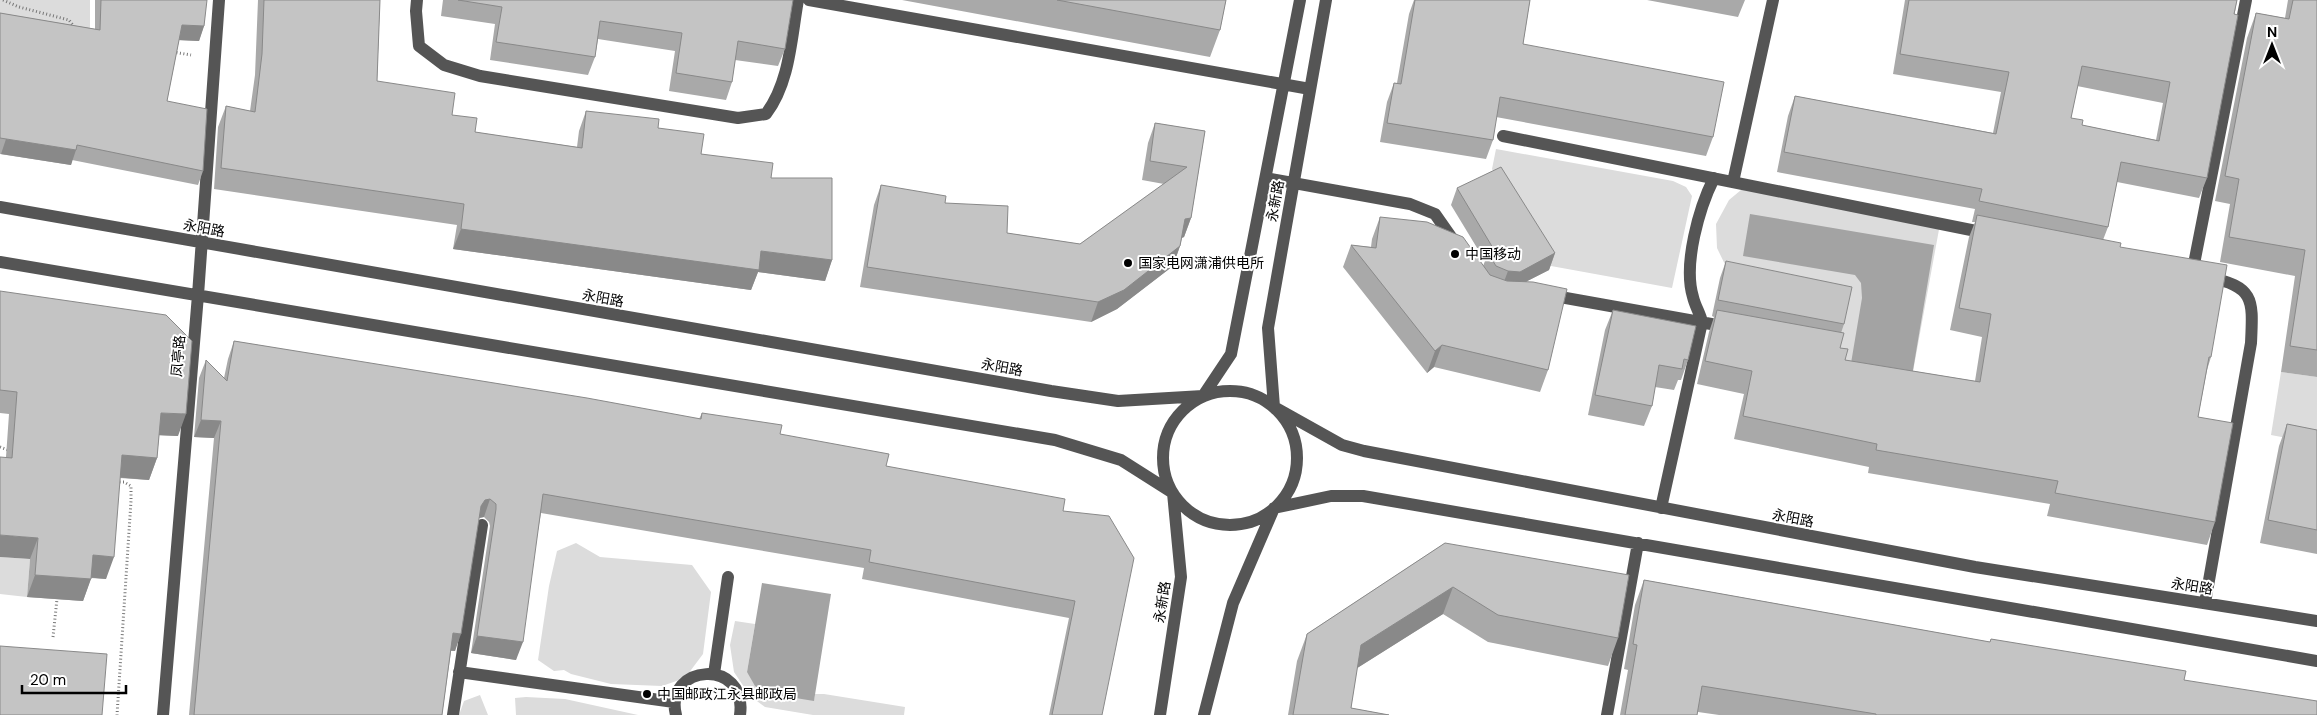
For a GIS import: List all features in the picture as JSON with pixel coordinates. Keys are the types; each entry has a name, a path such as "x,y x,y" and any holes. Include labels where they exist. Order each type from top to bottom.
{"street":[{"name":"凤亭路","path":"163,715 198,295 220,0"},
{"path":"417,0 419,46 444,65 480,76 738,118 766,114 775,102 784,80 798,0"},
{"path":"809,0 1310,89"},
{"name":"永新路","path":"1202,396 1231,354 1300,0"},
{"name":"永新路","path":"1274,407 1268,328 1326,0"},
{"path":"1733,182 1773,0"},
{"path":"2205,603 2251,343 2252,306 2243,291 2233,282 2188,273 2246,0"},
{"path":"1503,136 1998,235"},
{"path":"1266,178 1410,204 1435,214 1461,252"},
{"path":"1661,508 1702,322 1700,312 1692,297 1690,278 1692,248 1698,214 1714,178"},
{"name":"永阳路","path":"0,207 1051,391 1118,401 1202,396"},
{"path":"0,262 1055,440 1121,460 1173,493 1186,508 1202,518 1220,524 1239,524 1258,519 1274,508 1286,494 1294,477 1297,458 1294,439 1286,422 1274,407 1258,397 1240,391 1221,391 1202,396 1186,407 1174,421 1166,438 1163,457 1164,467 1173,493"},
{"path":"1534,294 1564,296 1740,330"},
{"name":"永阳路","path":"1274,407 1342,445 1364,452 1975,567 2317,621"},
{"name":"永新路","path":"1160,715 1181,577 1173,493"},
{"path":"1274,508 1331,496 1363,496 2317,661"},
{"path":"1204,715 1233,603 1274,508"},
{"path":"453,715 482,525"},
{"path":"1607,715 1638,543"},
{"path":"714,674 728,577"},
{"path":"459,672 674,702"},
{"path":"676,715 674,702 684,683 693,676 714,674 725,678 733,685 739,695 744,714"}],"path":[{"path":"3,0 19,7 69,20 78,31"},
{"path":"165,51 215,57"},
{"path":"0,447 10,450"},
{"path":"111,482 124,482 130,486 131,501 117,715"},
{"path":"53,637 58,599"}],"shaded area":[{"path":"0,0 90,0 90,28 84,43 0,30"},
{"path":"1496,149 1673,181 1686,187 1692,196 1672,288 1551,266 1492,169"},
{"path":"1747,185 1940,224 1910,388 1839,372 1733,281 1717,248 1716,224 1729,200"},
{"path":"1750,214 1934,245 1910,388 1835,458 1862,298 1861,283 1855,275 1743,256"},
{"path":"2281,372 2317,377 2317,444 2271,435"},
{"path":"576,543 600,557 692,565 711,592 703,654 685,678 662,686 611,684 571,674 564,670 554,671 538,660 549,586 557,551"},
{"path":"0,557 30,559 27,597 0,594"},
{"path":"762,583 831,594 814,701 771,694 755,686 747,672"},
{"path":"735,621 755,624 747,672 814,700 815,694 824,694 905,707 904,715 813,715 765,707 750,696 734,672 730,645"},
{"path":"480,695 488,715 459,715 464,701"},
{"path":"515,698 565,699 638,715 516,715"}],"building":[{"path":"101,0 207,0 204,26 182,25 167,101 207,109 203,171 77,145 76,150 0,138 0,13 100,30"},
{"path":"264,0 380,0 377,81 455,93 452,115 477,118 475,132 582,148 586,111 659,119 658,128 704,134 701,154 773,163 771,178 832,178 832,260 761,251 759,270 461,229 464,204 221,168 226,106 255,112 262,54"},
{"path":"458,0 793,0 785,49 738,41 732,82 676,73 682,33 600,21 595,57 496,42 502,7"},
{"path":"1057,0 1226,0 1220,30"},
{"path":"1415,0 1530,0 1523,44 1724,82 1713,137 1500,97 1493,140 1387,123 1394,83 1401,84"},
{"path":"1909,0 2237,0 2234,14 2238,15 2207,178 2121,162 2108,227 1979,201 1982,189 1784,152 1795,96 1996,134 2009,72 1900,54","holes":["2082,66 2170,82 2159,141 2082,125 2083,120 2071,118"]},
{"path":"2293,0 2317,0 2317,350 2290,346 2305,250 2229,237 2239,179 2225,176 2256,13 2289,19"},
{"path":"1155,123 1205,131 1191,218 1185,219 1180,246 1124,290 1098,302 867,267 881,185 946,196 945,203 1008,206 1007,233 1080,244 1187,167 1150,161"},
{"path":"1501,167 1555,253 1520,272 1508,271 1496,266 1488,253 1499,258 1457,188"},
{"path":"1977,215 2121,243 2120,247 2227,265 2211,357 2209,357 2198,417 2233,423 2215,522 2055,493 2058,481 1876,450 1877,444 1743,416 1752,371 1705,361 1717,310 1844,333 1840,348 1848,349 1845,360 1980,382 1991,314 1959,308"},
{"path":"1380,217 1427,222 1463,237 1490,275 1507,281 1533,282 1567,289 1548,370 1442,345 1435,351 1351,245 1376,248"},
{"path":"1726,261 1852,287 1844,324 1718,300"},
{"path":"0,291 166,315 192,341 186,414 161,413 157,458 122,455 114,557 93,555 91,579 35,575 38,538 0,535 0,457 12,458 17,392 0,390"},
{"path":"1613,310 1696,326 1688,360 1684,359 1682,369 1659,365 1652,406 1595,395"},
{"path":"234,341 587,398 701,419 702,413 782,425 780,434 889,454 886,466 1065,499 1063,511 1109,516 1134,558 1102,715 1052,715 1075,601 869,562 871,550 543,494 523,642 477,636 496,504 490,499 485,500 481,506 461,634 453,633 442,715 194,715 221,421 201,420 206,360 227,381"},
{"path":"2287,424 2317,430 2317,530 2268,520"},
{"path":"1445,543 1629,575 1618,638 1498,615 1453,587 1361,645 1351,708 1389,715 1293,715 1307,634"},
{"path":"1644,580 1990,642 1991,639 2186,671 2184,680 2317,701 2317,715 1876,715 1702,686 1697,715 1625,715 1637,645 1633,644"},
{"path":"0,646 107,654 102,715 0,715"}],"place":[{"name":"中国移动","path":"1455,254"},
{"name":"国家电网潇浦供电所","path":"1128,263"},
{"name":"中国邮政江永县邮政局","path":"647,694"}]}
